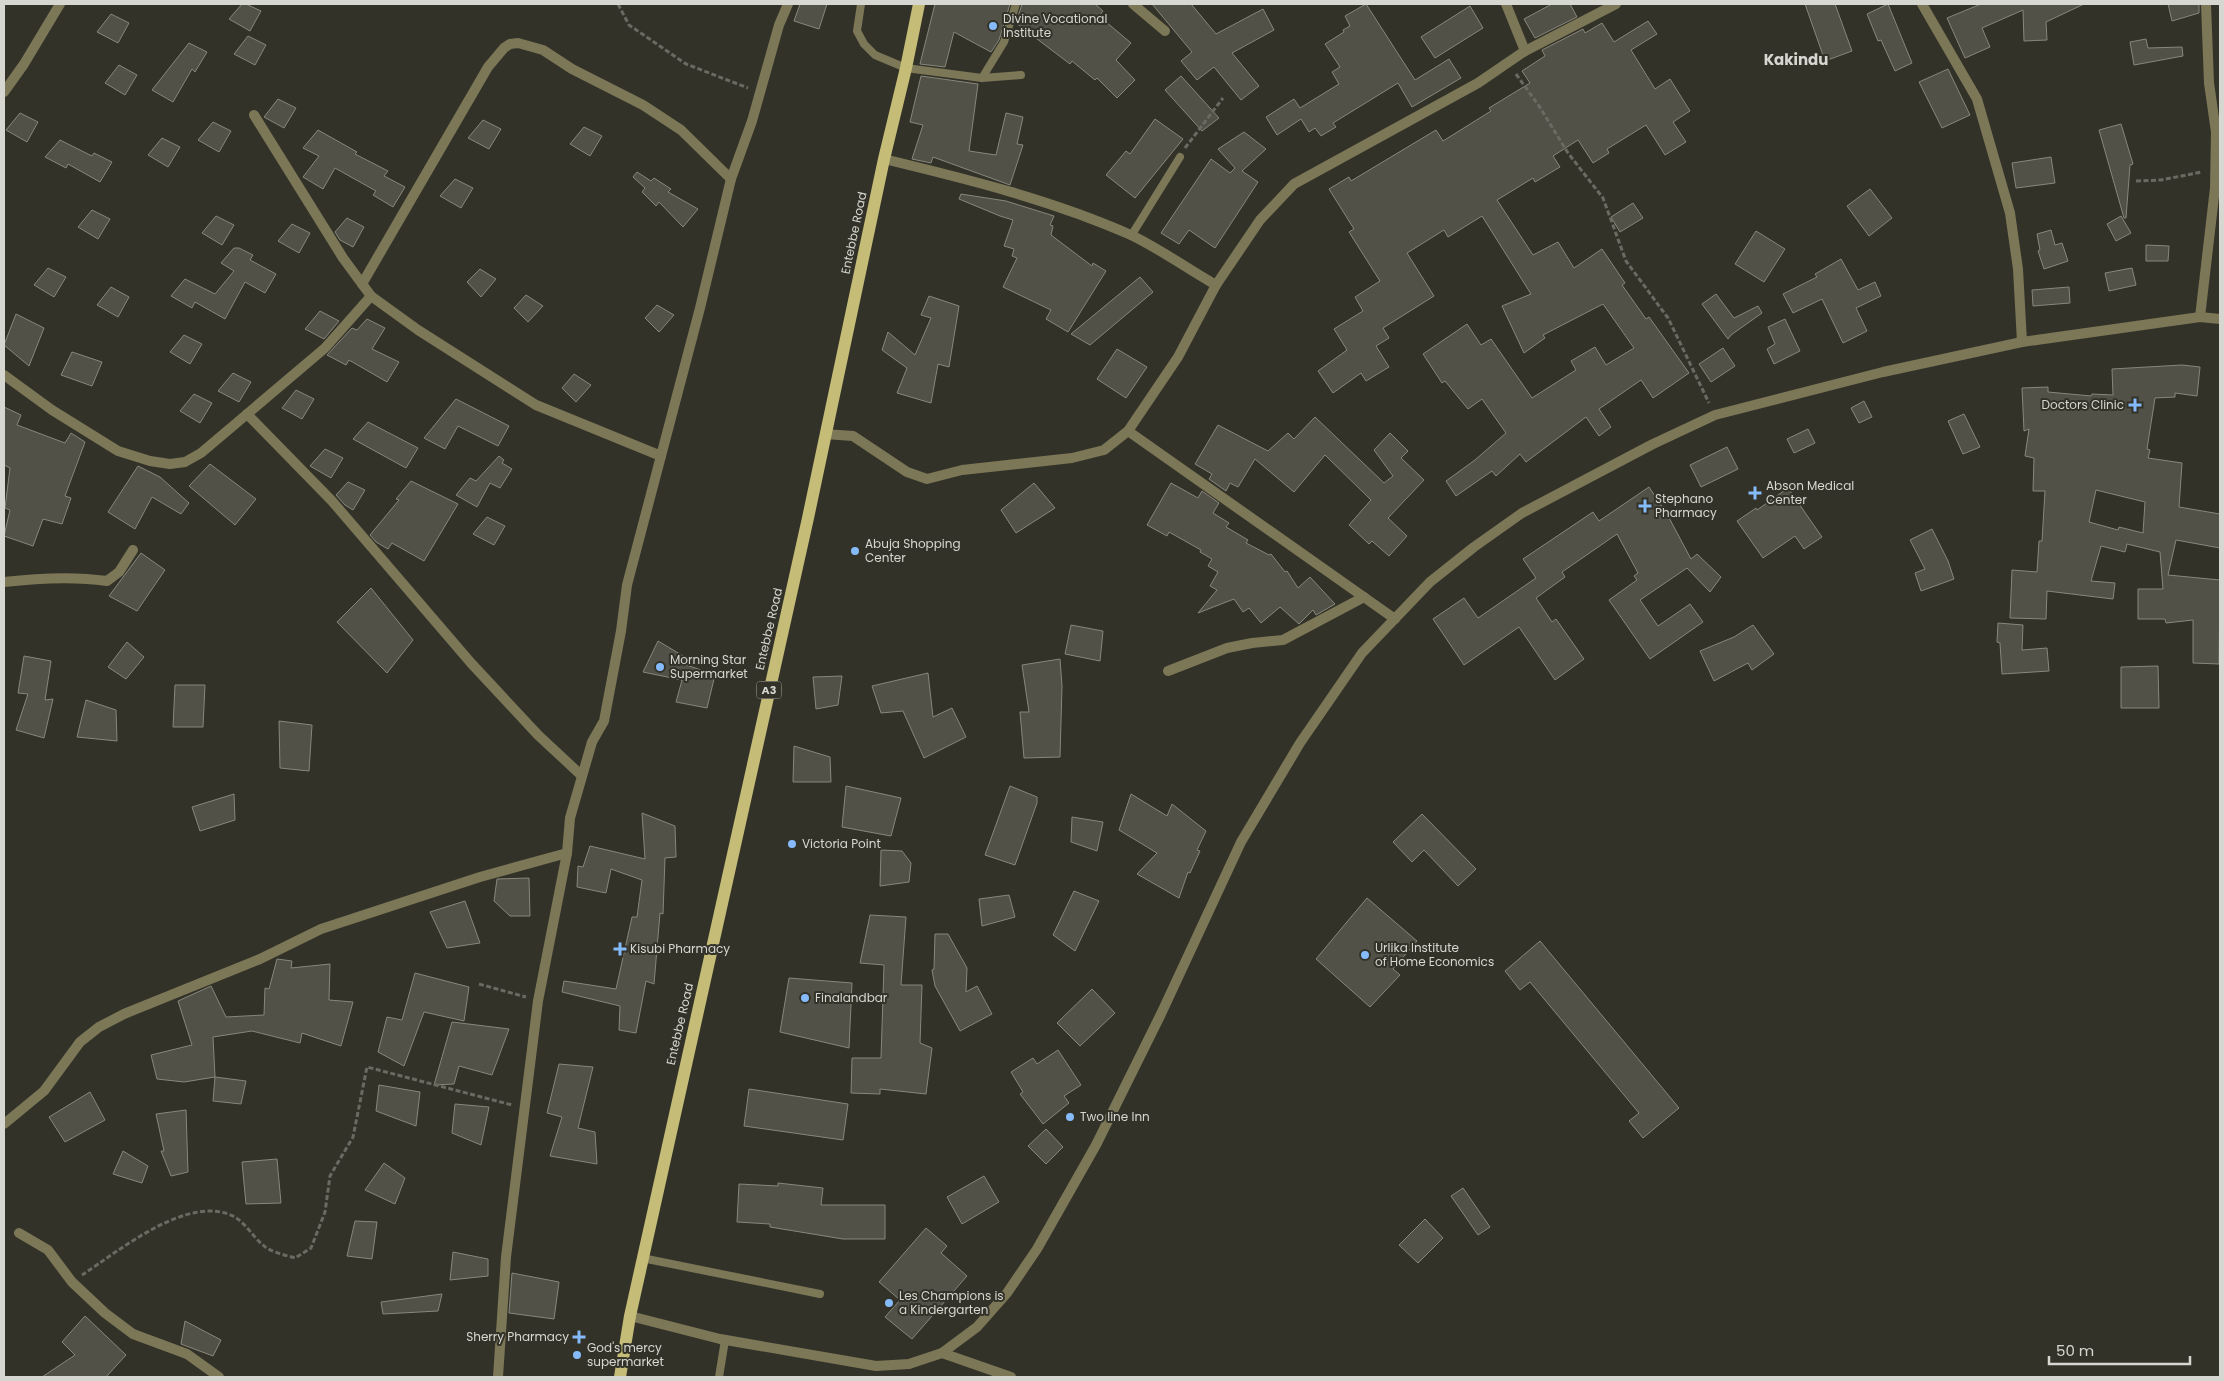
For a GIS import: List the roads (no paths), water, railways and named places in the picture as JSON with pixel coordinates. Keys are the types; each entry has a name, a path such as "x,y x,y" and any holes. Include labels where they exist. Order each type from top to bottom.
{"main road":[{"name":"Entebbe Road","path":"620,1377 642,1258 919,4"}],"street":[{"path":"4,92 24,64 60,4"},
{"path":"498,1377 506,1257 538,1001 567,853 570,818 592,742 604,721 621,631 627,585 700,308 731,179 752,121 779,25 788,4"},
{"path":"1133,4 1164,31"},
{"path":"1506,4 1524,51"},
{"path":"825,434 853,436 907,472 927,479 962,470 1087,456 1104,450 1128,431 1178,357 1216,285 1260,220 1294,184 1478,83 1524,51 1616,4"},
{"path":"1922,4 1977,99 1980,109 2010,214 2018,269 2022,342"},
{"path":"2200,316 2215,170 2216,132 2210,83 2206,4"},
{"path":"362,284 488,67 504,48 510,44 518,43 543,50 572,69 643,105 681,130 731,179"},
{"path":"254,115 321,222 371,296 418,330 536,405 661,456"},
{"path":"884,159 950,175 1039,201 1132,236 1216,285"},
{"path":"4,375 52,410 118,451 150,461 170,464 185,462 200,453 325,348 371,296"},
{"path":"630,1316 725,1340 876,1366 909,1364 942,1353 977,1327 1007,1294 1037,1249 1096,1145 1161,1014 1241,842 1300,743 1362,652 1430,582 1474,547 1522,513 1653,444 1715,414 1884,372 2022,342 2200,316 2220,319"},
{"path":"247,414 332,501 471,663 538,735 581,775"},
{"path":"1128,431 1394,619"},
{"path":"4,582 32,578 90,578 107,580 119,572 133,550"},
{"path":"1168,672 1227,648 1283,640 1364,597"},
{"path":"4,1124 44,1091 80,1042 99,1027 124,1014 260,959 321,929 480,877 567,853"},
{"path":"19,1232 48,1250 72,1282 105,1313 133,1334 187,1354 219,1377"},
{"path":"942,1353 1011,1377"}],"lane":[{"path":"861,4 857,30 864,44 875,55 906,68 982,78 1021,75"},
{"path":"982,78 1004,42 1016,4"},
{"path":"1132,236 1180,157"},
{"path":"642,1258 820,1294"},
{"path":"719,1377 725,1340"}],"place":[{"name":"Divine Vocational Institute","path":"993,26"},
{"name":"Doctors Clinic","path":"2135,405"},
{"name":"Abson Medical Center","path":"1755,493"},
{"name":"Stephano Pharmacy","path":"1645,506"},
{"name":"Abuja Shopping Center","path":"855,551"},
{"name":"Morning Star Supermarket","path":"660,667"},
{"name":"Victoria Point","path":"792,844"},
{"name":"Kisubi Pharmacy","path":"620,949"},
{"name":"Urlika Institute of Home Economics","path":"1365,955"},
{"name":"Finalandbar","path":"805,998"},
{"name":"Two line Inn","path":"1070,1117"},
{"name":"Les Champions is a Kindergarten","path":"889,1303"},
{"name":"Sherry Pharmacy","path":"579,1337"},
{"name":"God's mercy supermarket","path":"577,1355"}],"district":[{"name":"Kakindu","path":"1796,60"}]}
